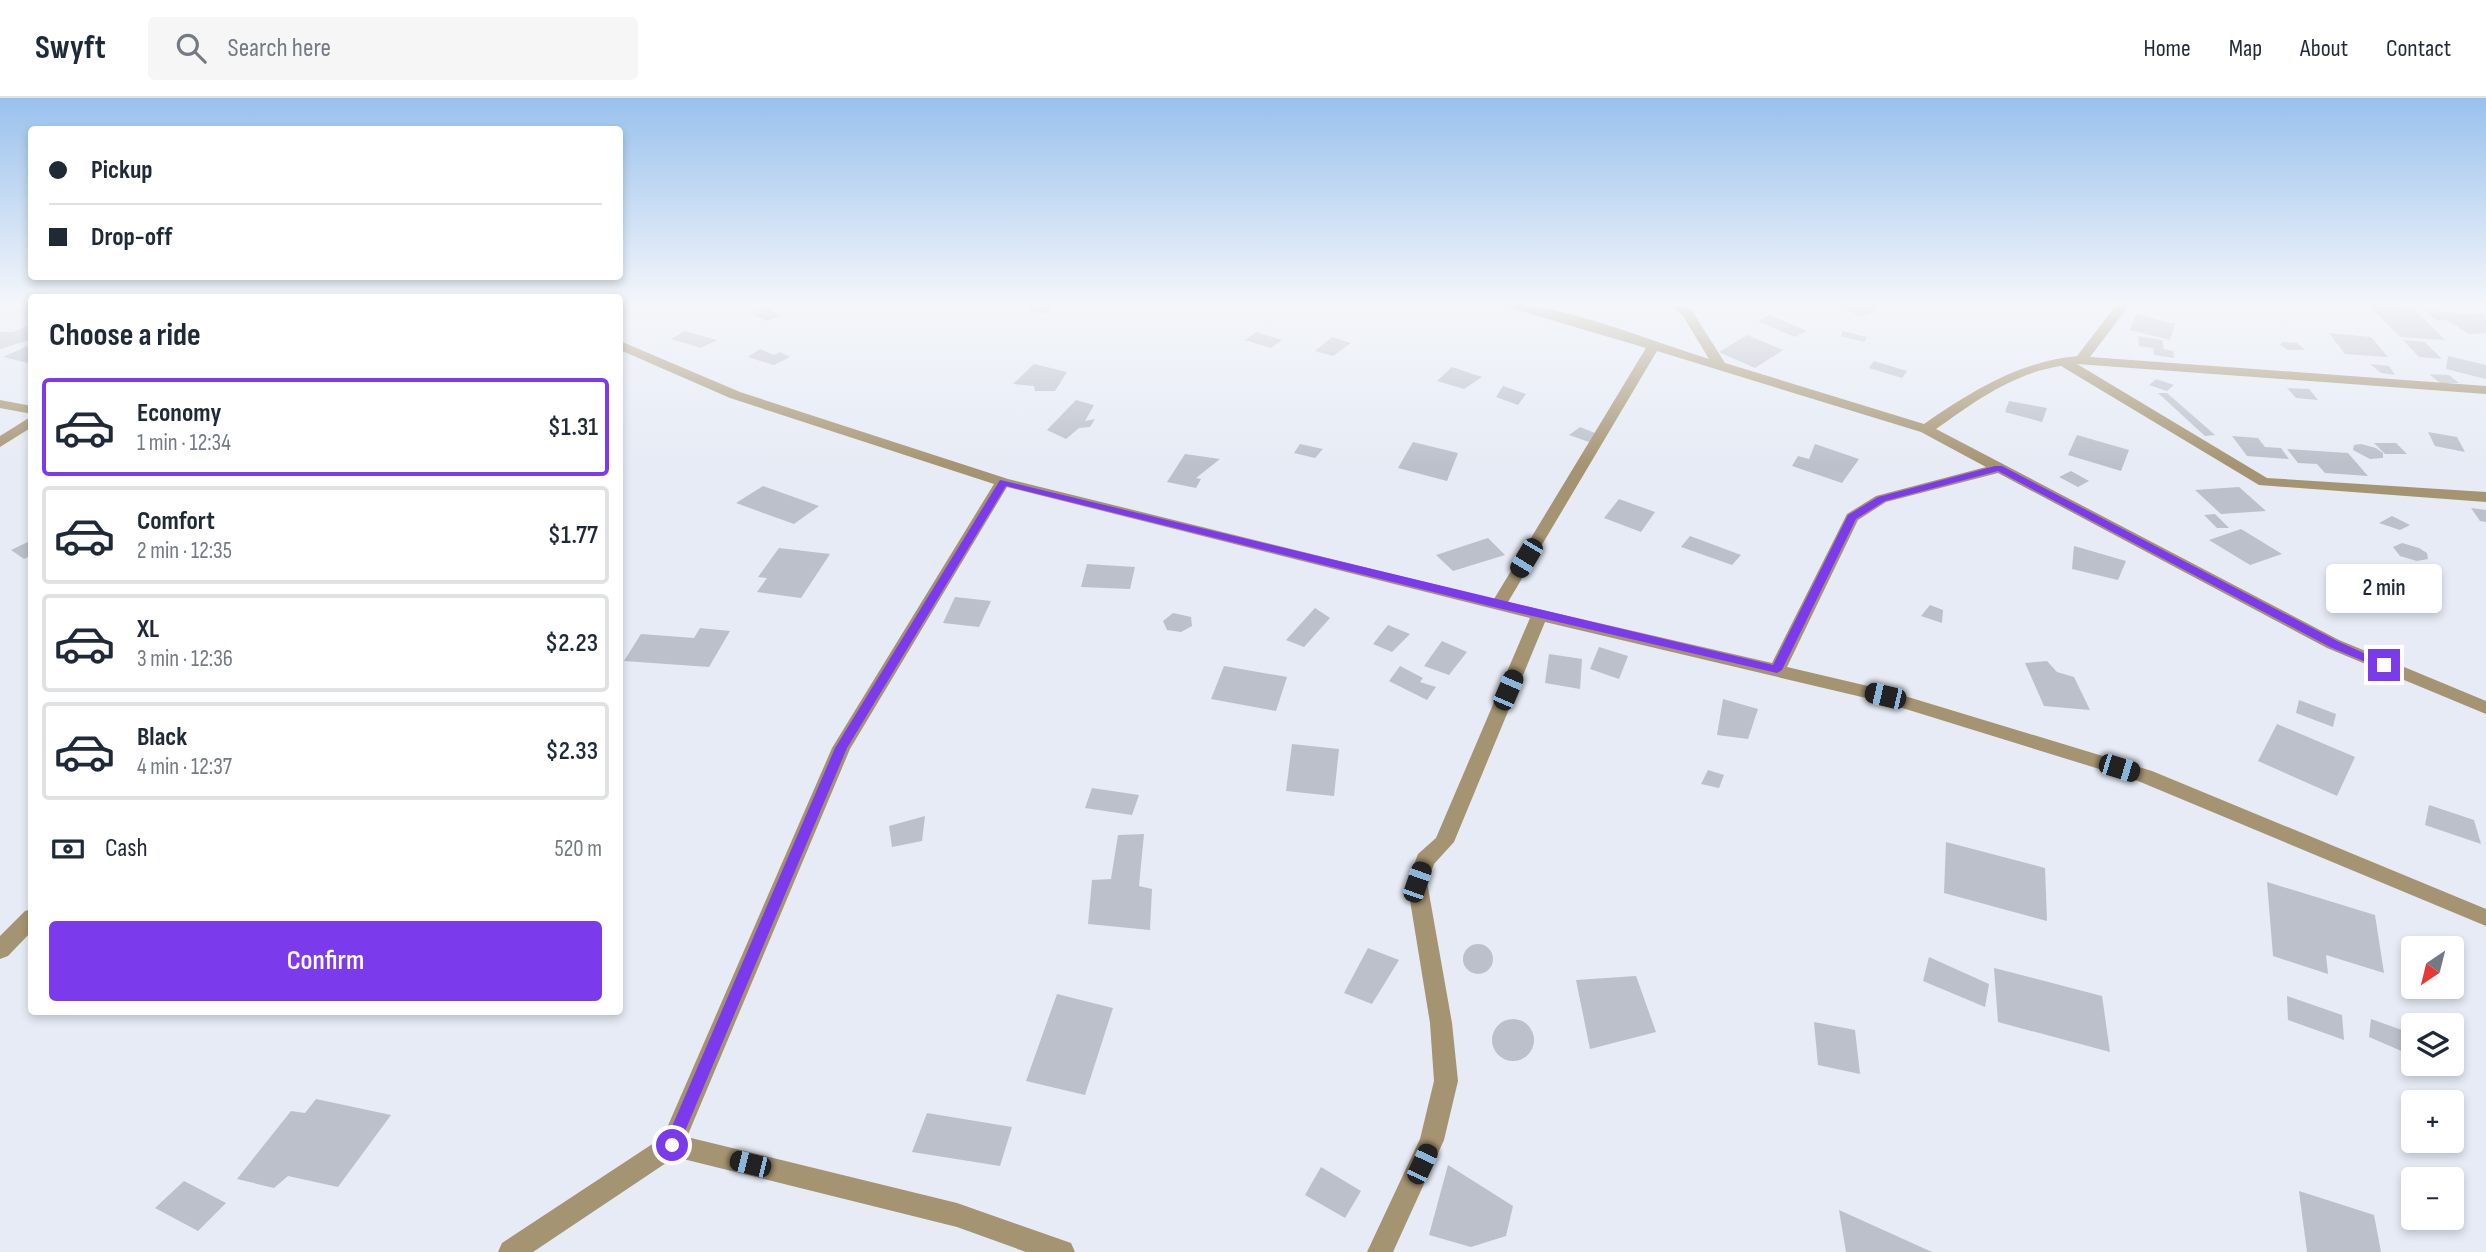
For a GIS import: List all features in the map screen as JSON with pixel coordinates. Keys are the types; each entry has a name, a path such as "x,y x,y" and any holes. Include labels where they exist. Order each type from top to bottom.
{"street":[{"path":"647,357 735,395 1003,482 1498,605 1885,696 2145,776 2486,918"},
{"path":"1498,605 1647,357"},
{"path":"1690,357 1926,429 2333,644 2486,708"},
{"path":"1714,357 1720,366"},
{"path":"1926,429 2018,370 2062,360 2486,390"},
{"path":"2062,360 2264,482 2486,497"},
{"path":"0,404 28,409"},
{"path":"0,443 28,423"},
{"path":"1777,670 1852,517 1881,499 1999,468"},
{"path":"511,1252 672,1145 841,748 1003,482"},
{"path":"1380,1252 1433,1140 1446,1081 1441,1023 1417,882 1424,860 1444,842 1540,614"},
{"path":"0,950 28,921"},
{"path":"672,1145 957,1215 1062,1252"}],"building":[{"path":"3,357 28,357 28,363"},
{"path":"748,357 790,357 790,357 774,365"},
{"path":"1730,357 1772,357 1755,368"},
{"path":"2448,357 2486,365 2486,379 2446,369"},
{"path":"1874,361 1907,371 1902,378 1869,368"},
{"path":"1034,364 1067,372 1055,391 1035,391 1034,386 1013,384"},
{"path":"2370,364 2389,366 2395,375 2381,373"},
{"path":"1452,367 1482,377 1464,389 1437,381"},
{"path":"2429,374 2449,375 2459,383 2440,383"},
{"path":"2156,379 2174,385 2167,391 2149,385"},
{"path":"1503,386 1526,394 1518,405 1496,397"},
{"path":"2287,388 2309,389 2318,400 2296,398"},
{"path":"2158,393 2167,393 2215,435 2205,436"},
{"path":"1076,400 1094,405 1085,421 1095,419 1090,427 1079,428 1066,439 1047,430"},
{"path":"2009,401 2047,408 2042,422 2005,412"},
{"path":"1580,427 1595,433 1589,442 1569,435"},
{"path":"2428,432 2457,437 2465,452 2435,446"},
{"path":"2077,435 2129,450 2121,471 2068,455"},
{"path":"2232,436 2258,438 2265,447 2281,448 2289,459 2247,456"},
{"path":"1413,442 1458,453 1447,481 1398,468"},
{"path":"2374,443 2396,443 2407,454 2385,454"},
{"path":"1300,444 1323,449 1315,458 1294,453"},
{"path":"1815,444 1859,459 1842,483 1792,466 1798,456 1809,459"},
{"path":"2354,445 2376,448 2383,453 2383,458 2370,459 2353,450"},
{"path":"2287,449 2348,453 2368,476 2325,473 2317,464 2298,463"},
{"path":"1185,454 1220,459 1196,478 1201,479 1196,488 1167,482"},
{"path":"2071,471 2089,481 2078,487 2059,477"},
{"path":"763,486 819,506 794,524 736,503"},
{"path":"2239,487 2266,511 2221,514 2195,490"},
{"path":"1619,499 1655,512 1641,532 1604,518"},
{"path":"2471,508 2486,510 2486,522 2480,521"},
{"path":"2215,514 2229,528 2217,528 2204,515"},
{"path":"2392,516 2410,525 2400,530 2379,523"},
{"path":"2241,529 2282,554 2250,565 2209,540"},
{"path":"1690,536 1741,555 1732,565 1681,547"},
{"path":"1488,538 1505,555 1453,571 1436,555"},
{"path":"28,542 28,557 24,559 11,550"},
{"path":"2402,543 2419,548 2427,553 2428,559 2417,561 2400,556 2393,547"},
{"path":"2074,546 2126,561 2118,580 2072,569"},
{"path":"779,548 830,554 801,598 757,592 767,578 758,577"},
{"path":"1087,564 1135,567 1130,589 1081,587"},
{"path":"2364,580 2402,611 2382,613 2345,582"},
{"path":"955,597 991,601 979,627 943,623"},
{"path":"1930,605 1943,610 1942,623 1921,616"},
{"path":"1315,608 1330,618 1304,647 1286,640"},
{"path":"1173,613 1191,617 1192,626 1181,632 1167,630 1163,621"},
{"path":"1388,625 1410,634 1392,652 1373,644"},
{"path":"700,628 730,631 709,667 624,661 641,634 694,638"},
{"path":"1442,641 1467,652 1449,675 1424,666"},
{"path":"1599,647 1628,656 1619,679 1590,669"},
{"path":"1549,654 1582,659 1580,689 1545,683"},
{"path":"2047,661 2057,672 2074,677 2090,710 2044,706 2025,663"},
{"path":"1224,666 1287,677 1276,711 1211,699"},
{"path":"1400,666 1423,678 1420,682 1436,687 1427,700 1389,681"},
{"path":"1723,699 1758,709 1748,739 1717,735"},
{"path":"2299,700 2336,714 2333,727 2296,713"},
{"path":"2277,724 2355,757 2337,796 2258,761"},
{"path":"1292,744 1339,749 1334,796 1286,791"},
{"path":"1708,770 1724,775 1719,788 1701,784"},
{"path":"1092,788 1139,795 1132,815 1085,808"},
{"path":"2429,805 2474,820 2481,844 2425,825"},
{"path":"925,816 922,841 892,847 889,826"},
{"path":"1144,834 1139,886 1152,889 1150,930 1088,924 1092,880 1111,879 1118,835"},
{"path":"1946,842 2045,868 2047,921 1944,893"},
{"path":"2267,882 2375,915 2384,973 2326,955 2328,974 2273,956"},
{"path":"1478,944 1484,945 1492,953 1492,965 1484,973 1478,974 1472,973 1464,965 1463,959 1464,953 1472,945"},
{"path":"1368,948 1399,960 1372,1004 1344,993"},
{"path":"1929,957 1989,984 1985,1007 1923,981"},
{"path":"1994,968 2102,996 2110,1052 1998,1022"},
{"path":"1636,976 1656,1032 1590,1049 1576,980"},
{"path":"1057,994 1113,1008 1085,1095 1026,1081"},
{"path":"2287,996 2342,1015 2344,1040 2288,1020"},
{"path":"1513,1019 1528,1025 1534,1040 1528,1055 1513,1061 1498,1055 1492,1040 1498,1025"},
{"path":"2371,1019 2401,1030 2401,1051 2369,1037"},
{"path":"1814,1022 1855,1030 1860,1074 1818,1065"},
{"path":"316,1099 391,1115 338,1187 288,1176 274,1188 237,1179 291,1111 305,1113"},
{"path":"927,1113 1012,1127 1000,1166 912,1152"},
{"path":"1448,1165 1513,1206 1506,1236 1471,1247 1429,1235"},
{"path":"1321,1167 1361,1191 1345,1218 1305,1195"},
{"path":"184,1181 226,1203 198,1231 155,1208"},
{"path":"2299,1191 2374,1215 2381,1252 2307,1252"},
{"path":"1839,1210 1932,1252 1846,1252"}],"route":[{"path":"672,1145 841,748 1003,482 1498,605 1777,670 1852,517 1881,499 1999,468 2333,644 2384,665"}]}
